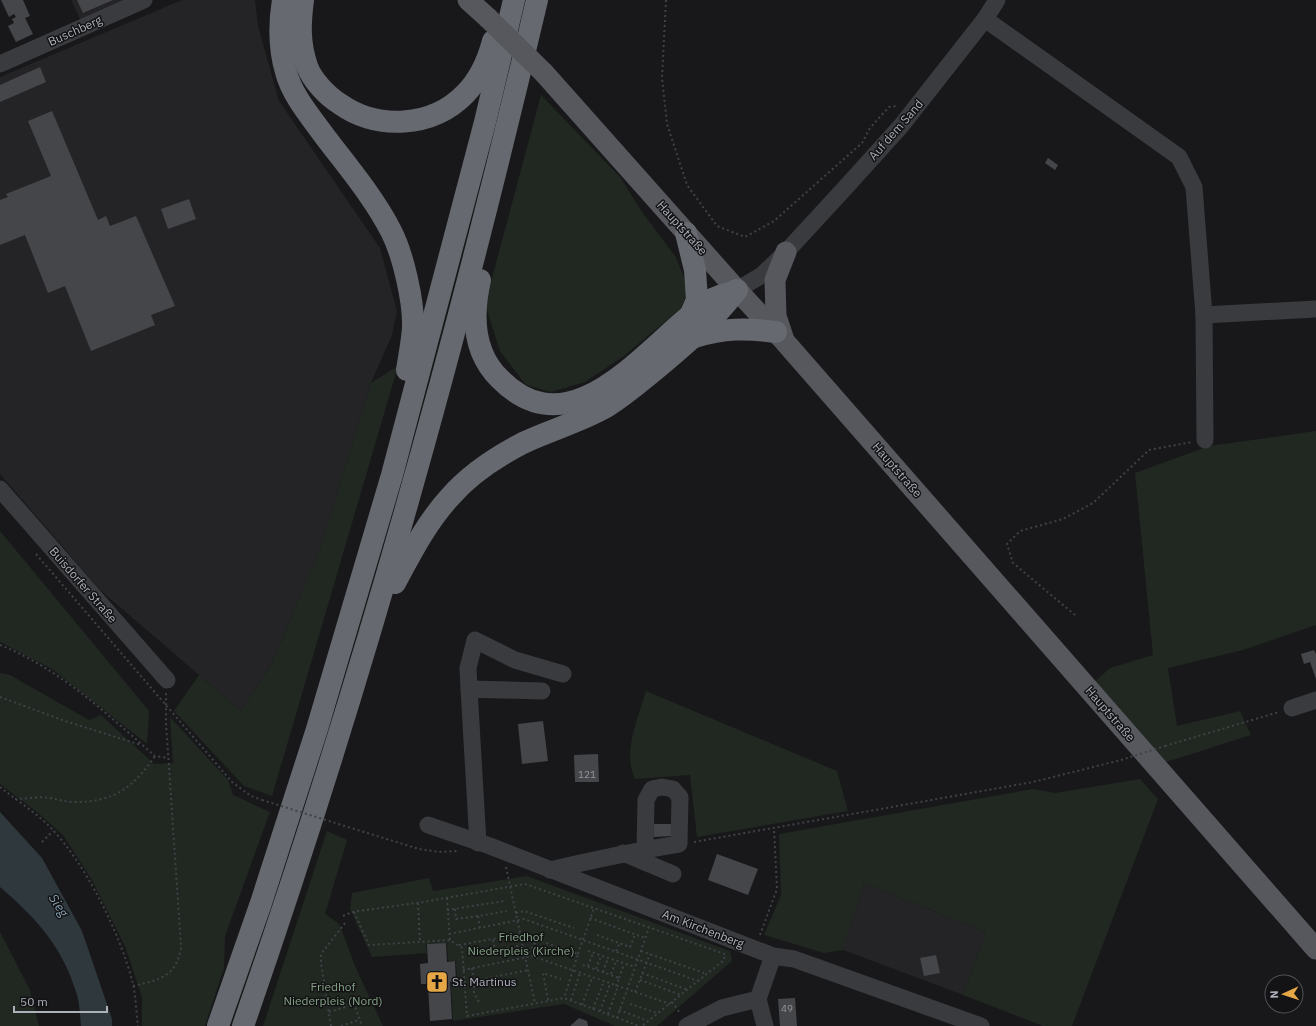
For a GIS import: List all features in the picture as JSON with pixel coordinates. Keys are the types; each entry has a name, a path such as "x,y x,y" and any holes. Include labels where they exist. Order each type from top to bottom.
{"highway":[{"path":"283,0 280,21 281,48 286,73 296,94 311,117 372,198 391,232 403,263 413,327 405,387 389,454 392,475"},
{"path":"303,0 300,22 301,45 307,67 316,81 332,99 351,112 373,120 397,122 422,119 447,109 465,94 479,76 489,55 506,0"},
{"path":"218,1026 261,903 317,729 392,475 486,122 514,0"},
{"path":"243,1026 284,909 399,537 491,193 537,0"},
{"path":"491,193 493,227 476,302 476,332 482,356 493,373 508,387 525,398 541,403 560,404 581,400 600,391 619,378 690,316 711,300 737,290"},
{"path":"686,233 695,270 697,300 690,316"},
{"path":"373,623 426,527 450,496 498,458 523,443 606,407 627,393 695,337 718,314 737,290"},
{"path":"695,337 717,330 753,329 781,337"}],"main road":[{"name":"Hauptstraße","path":"468,0 544,73 737,290 781,337 1316,950"},
{"path":"781,337 776,316 775,280 786,252"}],"street":[{"name":"Buschberg","path":"2,60 144,0"},
{"name":"Auf dem Sand","path":"737,290 762,275 786,252 901,126 985,19 996,0"},
{"path":"985,19 1179,157 1194,187 1204,315 1205,440"},
{"path":"1204,315 1316,309"},
{"name":"Buisdorfer Straße","path":"0,489 167,680"},
{"path":"478,842 468,668 475,640 515,660 563,674"},
{"path":"469,689 542,691"},
{"path":"1292,708 1316,700"},
{"path":"550,870 623,853 645,850 679,844 680,797 673,788 652,788 646,800 645,850"},
{"name":"Am Kirchenberg","path":"428,825 507,853 773,956 794,959 981,1026"},
{"path":"623,853 673,874"},
{"path":"765,1026 758,999 773,956"},
{"path":"687,1026 722,1008 758,999"}],"path":[{"path":"666,0 662,78 667,124 687,185 717,226 745,237 774,222 862,143 870,128 889,107 919,104"},
{"path":"1075,615 1012,563 1007,544 1020,531 1063,519 1093,503 1149,450 1205,440"},
{"path":"34,552 138,671 166,707 239,789 262,800 419,849 439,852 462,851"},
{"path":"0,644 45,668 73,688 155,756 168,758"},
{"path":"0,697 65,721 143,746"},
{"path":"133,986 154,981 173,970 179,960 181,947 166,707"},
{"path":"679,844 774,829 1033,782 1121,760 1292,708"},
{"path":"15,799 49,798 74,802 101,799 120,793 138,779 155,756"},
{"path":"0,787 53,831 71,853 92,884 124,953 133,986 138,1026"},
{"path":"754,949 776,889 774,829"},
{"path":"42,842 53,831"},
{"path":"507,853 505,862 535,1003"},
{"path":"343,916 354,912 418,903 525,884 725,954 724,960 642,1026"},
{"path":"446,898 450,940"},
{"path":"447,910 504,901"},
{"path":"418,903 420,941"},
{"path":"564,998 582,940 594,908"},
{"path":"455,909 456,919 507,911"},
{"path":"516,913 524,911 574,928"},
{"path":"354,912 369,945 450,940 462,948 466,1016 564,998 639,1026"},
{"path":"478,916 480,928"},
{"path":"590,918 645,938"},
{"path":"449,934 524,919 698,981"},
{"path":"331,1026 321,963 321,954 345,923"},
{"path":"617,1018 649,928"},
{"path":"458,946 521,934"},
{"path":"597,935 630,947 635,935"},
{"path":"493,939 495,950"},
{"path":"526,957 537,940 578,954"},
{"path":"616,952 620,943"},
{"path":"477,954 523,945"},
{"path":"588,951 635,967"},
{"path":"641,951 707,974"},
{"path":"588,966 593,953"},
{"path":"635,992 650,954"},
{"path":"596,969 601,955"},
{"path":"463,970 532,956 670,1004"},
{"path":"603,972 608,958"},
{"path":"611,974 616,961"},
{"path":"608,1014 624,964"},
{"path":"583,965 619,978"},
{"path":"472,968 474,993 479,1002"},
{"path":"474,981 528,970"},
{"path":"548,1000 543,972 561,979"},
{"path":"571,1000 580,973"},
{"path":"642,974 688,990"},
{"path":"582,1005 593,977"},
{"path":"640,980 681,995"},
{"path":"593,1009 604,981"},
{"path":"600,1011 610,984"},
{"path":"328,1012 354,1004 362,1026"},
{"path":"630,1004 658,1013"},
{"path":"619,1010 648,1021"},
{"path":"341,1026 360,1020"}],"shaded area":[{"path":"71,0 133,0 81,21"},
{"path":"182,0 255,0 258,26 279,101 380,248 397,311 392,335 371,383 320,549 272,663 241,711 100,590 0,474 0,77"},
{"path":"864,883 986,932 963,995 843,950"}],"green space":[{"path":"541,95 620,177 642,212 675,256 684,277 687,295 680,309 624,356 585,382 551,392 526,385 500,351 485,304"},
{"path":"398,366 272,796 244,786 174,711 199,675 241,711 272,663 320,549 371,383"},
{"path":"1316,431 1316,625 1243,650 1168,668 1177,726 1240,711 1251,735 1157,765 1089,687 1110,668 1153,655 1135,473 1209,446"},
{"path":"0,531 149,711 147,744 52,669 0,642"},
{"path":"0,673 10,675 89,720 101,715 154,764 173,763 170,717 228,780 233,795 270,812 225,936 224,968 205,1026 142,1026 142,997 125,946 92,880 63,835 38,813 0,784"},
{"path":"646,691 837,771 848,811 697,837 690,775 635,779 631,769 630,758 633,735"},
{"path":"1140,779 1158,799 1072,1026 1043,1026 963,995 986,932 864,883 843,950 824,953 764,935 781,895 779,834 1033,789 1055,793"},
{"name":"Friedhof Niederpleis (Nord)","path":"327,831 347,840 325,914 338,923 341,928 355,966 383,1026 263,1026"},
{"name":"Friedhof Niederpleis (Kirche)","path":"527,876 730,951 732,961 657,1026 615,1026 564,1004 453,1021 451,983 457,982 456,961 448,961 447,943 426,944 427,953 372,957 350,909 352,893 429,878 433,891"},
{"path":"0,932 30,990 39,1026 0,1026"}],"water":[{"name":"Sieg","path":"0,812 42,858 82,931 112,1019 112,1026 81,1026 77,995 64,962 56,948 26,911 0,887"}],"building":[{"path":"1,0 23,0 30,16 25,18 33,34 16,42 8,26 14,23 12,19 16,17 14,14 9,17"},
{"path":"77,0 113,0 83,13"},
{"path":"40,67 46,82 0,102 0,85"},
{"path":"52,111 98,220 106,216 110,226 136,216 175,306 151,315 155,325 91,351 65,286 48,293 25,235 0,245 0,200 8,197 6,194 51,176 28,121"},
{"path":"1048,158 1058,165 1055,170 1045,163"},
{"path":"189,199 196,219 168,229 161,209"},
{"path":"1314,650 1316,654 1316,679 1310,662 1304,664 1301,654"},
{"path":"543,721 548,761 522,764 518,724"},
{"path":"598,754 599,782 575,782 574,755"},
{"path":"654,824 672,824 672,836 654,837"},
{"path":"717,854 758,869 748,895 708,880"},
{"name":"St. Martinus","path":"446,943 447,962 455,961 456,982 450,982 452,1019 430,1021 428,984 421,984 420,964 428,963 427,944"},
{"path":"936,955 940,973 924,976 920,958"},
{"path":"795,998 797,1026 780,1026 778,999"},
{"path":"579,1018 587,1021 588,1026 570,1026"}],"place":[{"name":"St. Martinus","path":"437,982"}]}
